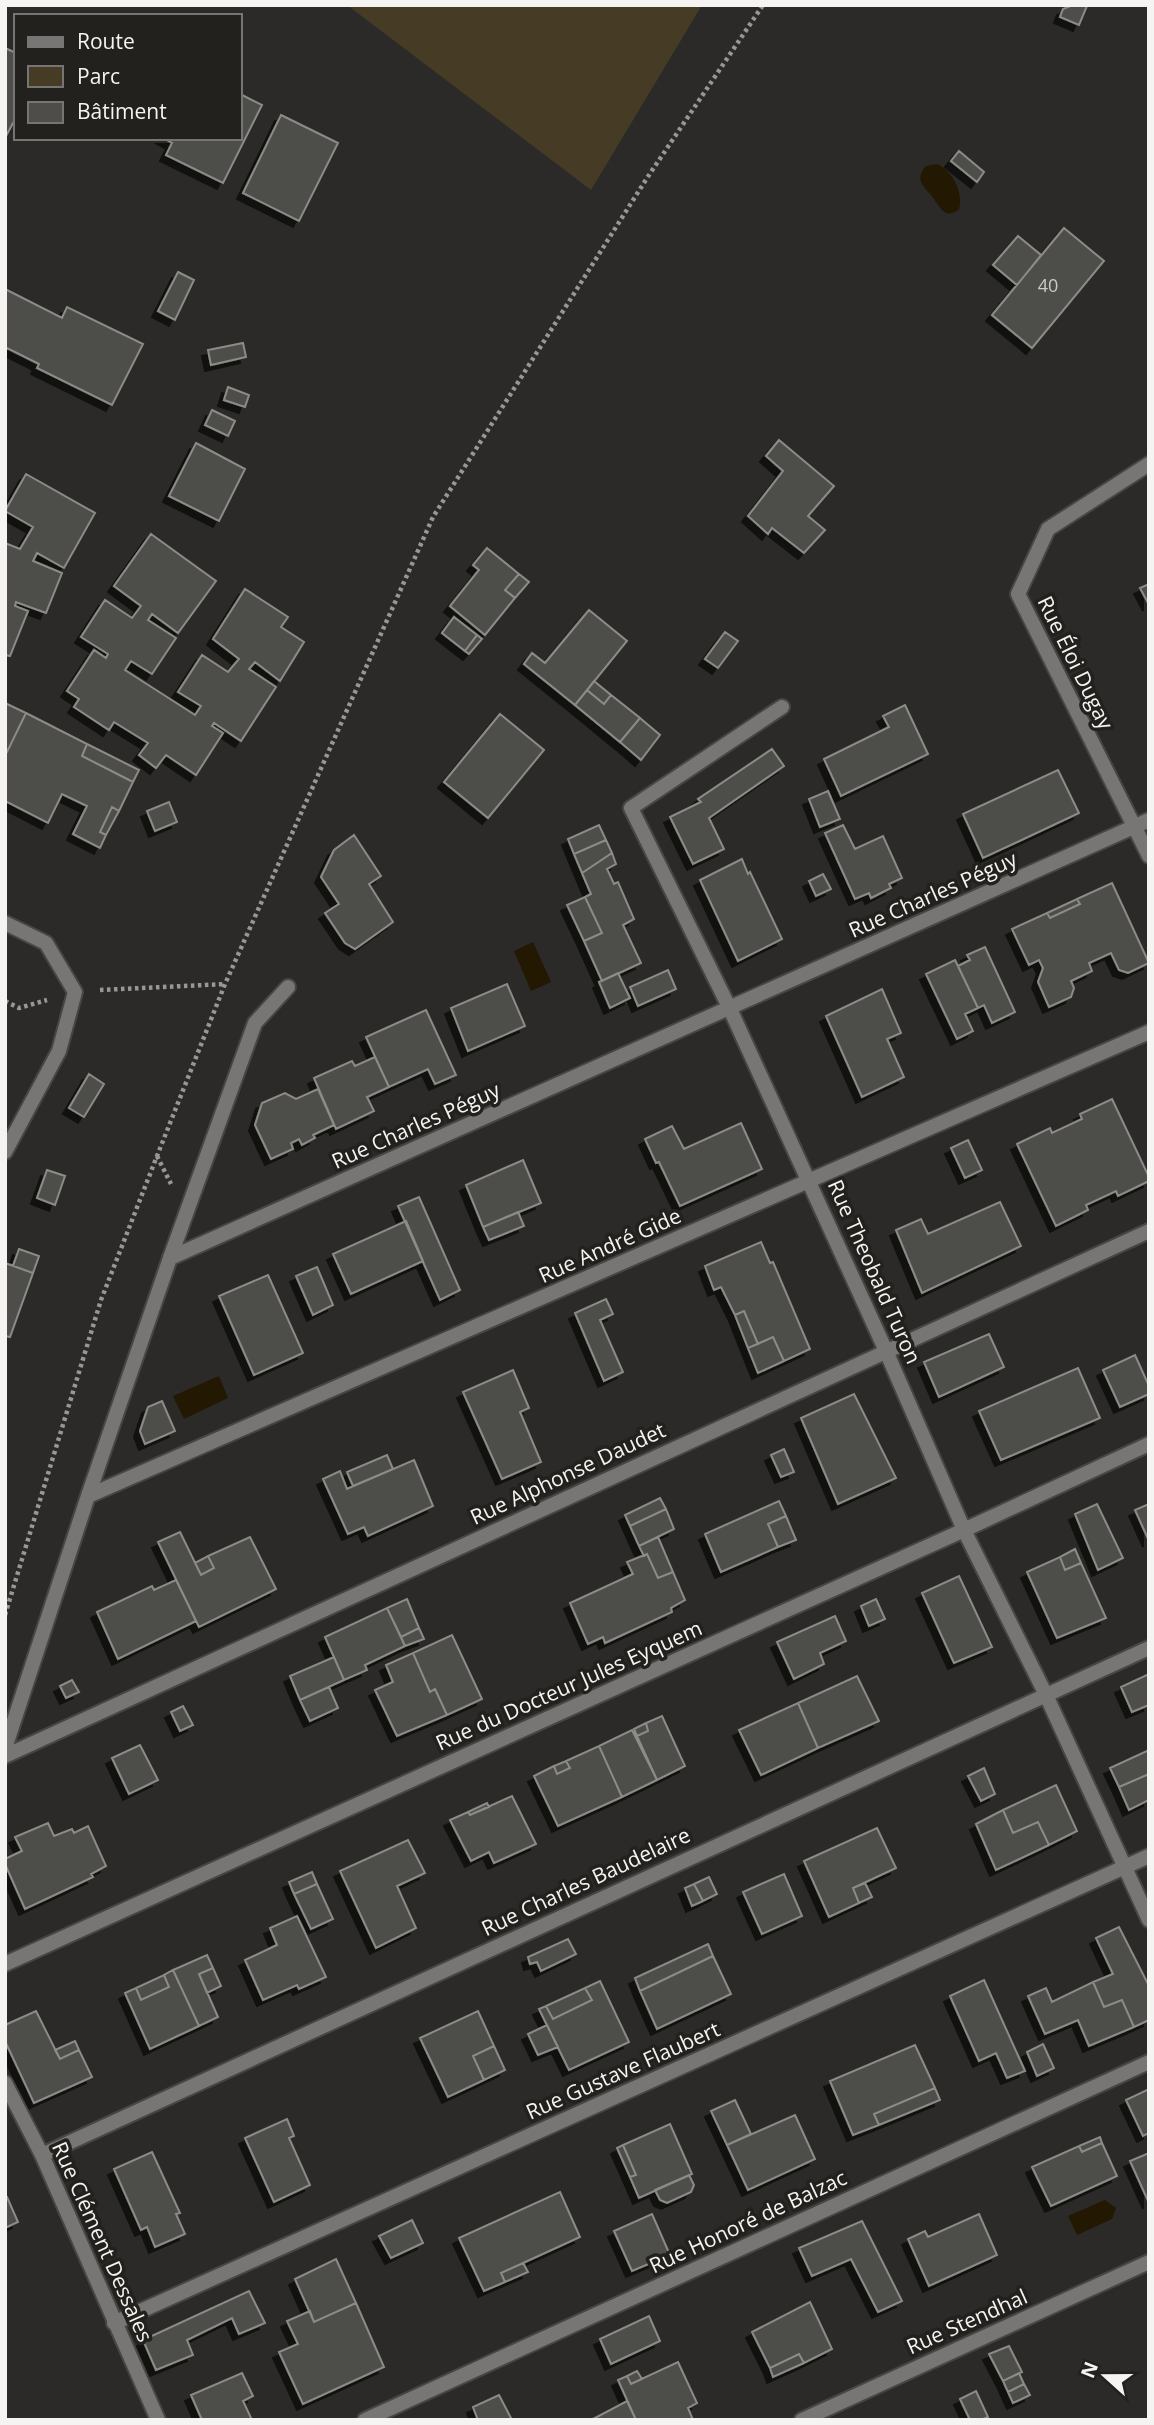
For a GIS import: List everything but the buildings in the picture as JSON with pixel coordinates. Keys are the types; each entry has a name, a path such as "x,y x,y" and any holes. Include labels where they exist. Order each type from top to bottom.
{"street":[{"name":"Rue Éloi Dugay","path":"1149,464 1048,529 1018,594 1149,856"},
{"name":"Rue Theobald Turon","path":"782,707 632,808 730,1009 887,1351 964,1530 1046,1695 1149,1920"},
{"name":"Rue Charles Péguy","path":"170,1258 1149,820"},
{"path":"5,923 46,943 75,992 59,1051 5,1152"},
{"path":"5,1748 170,1258 255,1023 288,987"},
{"name":"Rue André Gide","path":"88,1496 1149,1032"},
{"name":"Rue Alphonse Daudet","path":"5,1756 1149,1231"},
{"name":"Rue du Docteur Jules Eyquem","path":"5,1964 1149,1444"},
{"name":"Rue Charles Baudelaire","path":"42,2155 1149,1648"},
{"name":"Rue Gustave Flaubert","path":"114,2323 1149,1856"},
{"name":"Rue Honoré de Balzac","path":"365,2420 1149,2062"},
{"name":"Rue Clément Dessales","path":"5,2083 42,2155 158,2420"},
{"name":"Rue Stendhal","path":"802,2420 1149,2262"}],"path":[{"path":"5,1615 101,1300 225,984 433,517 647,178 763,5"},
{"path":"5,1001 19,1008 75,992 225,984"}],"green space":[{"path":"347,5 702,5 591,190"}],"shaded area":[{"path":"937,164 952,177 960,196 959,209 951,213 942,209 920,180 926,166"},
{"path":"533,942 551,982 531,991 514,951"},
{"path":"219,1376 228,1398 184,1419 173,1396"},
{"path":"1105,2200 1116,2208 1112,2219 1077,2235 1068,2216"}]}
